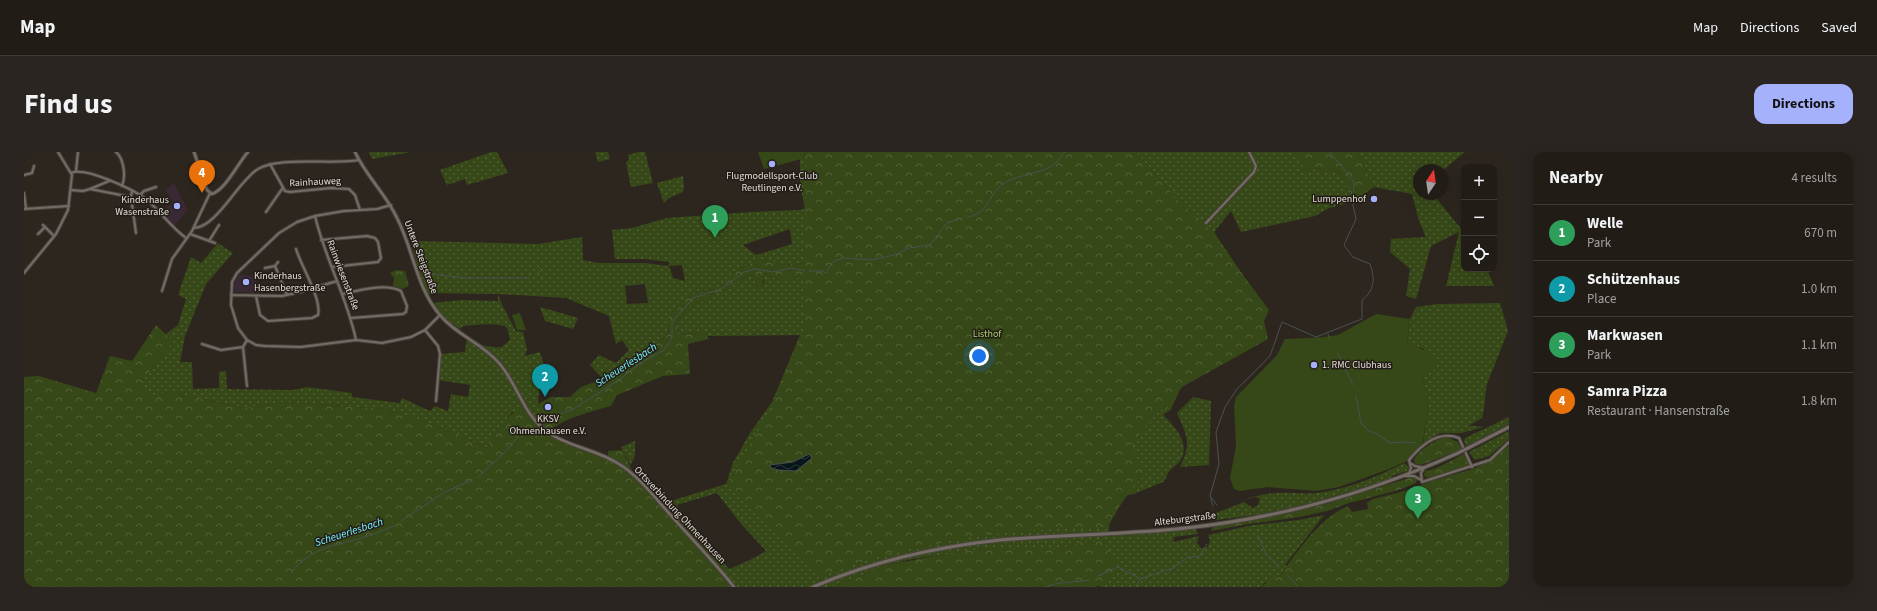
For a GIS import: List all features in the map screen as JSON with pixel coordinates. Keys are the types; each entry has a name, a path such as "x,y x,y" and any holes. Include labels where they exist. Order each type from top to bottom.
{"main road":[{"name":"Alteburgstraße","path":"813,587 850,572 899,557 969,544 1030,538 1174,529 1234,521 1316,505 1405,476 1458,453 1509,427"}],"street":[{"path":"24,271 54,236 63,221 69,206 71,173 58,152"},
{"path":"76,171 78,152"},
{"path":"116,152 120,156 125,178 122,186"},
{"path":"194,152 207,190 210,193"},
{"path":"210,193 215,193 222,186 248,152"},
{"name":"Untere Steigstraße","path":"355,152 391,205 405,235 424,289 440,315 449,325"},
{"path":"1206,223 1254,172 1256,166 1249,152"},
{"path":"194,228 202,225 220,211 253,173 262,167 270,164 359,160"},
{"name":"Rainhauweg","path":"270,164 282,188 290,192 331,188 349,189 355,195 360,210"},
{"path":"24,175 32,173 34,166"},
{"path":"71,173 76,171 110,181 140,195 186,238"},
{"path":"71,190 83,192 96,185 110,181"},
{"path":"140,195 144,191 156,187"},
{"name":"Rainhauweg","path":"266,212 282,188"},
{"path":"90,189 130,197"},
{"path":"132,191 130,197 136,233"},
{"path":"24,193 25,209 69,206"},
{"path":"162,291 172,258 194,228 210,193"},
{"path":"391,205 377,209 315,216 293,224 275,237 237,273 232,282 232,310 236,324 247,340 256,345 288,348 356,340 389,343 406,339 425,330 440,315"},
{"name":"Rainwiesenstraße","path":"315,216 321,240 351,318 356,340"},
{"path":"209,241 219,225"},
{"path":"38,234 43,227 54,236"},
{"path":"190,234 215,242"},
{"path":"321,240 367,236 375,238 378,242 381,258 378,262 332,267"},
{"path":"256,296 260,315 268,321 316,317 319,312 313,288 296,249"},
{"path":"265,268 275,266 278,262"},
{"path":"275,266 287,295"},
{"path":"231,295 287,295 337,281"},
{"path":"343,294 376,289 395,289 401,291 407,306 406,312 403,314 351,318"},
{"name":"Ortsverbindung Ohmenhausen","path":"449,325 487,351 499,363 508,374 525,407 545,430 562,440 608,457 634,475 734,587"},
{"path":"425,330 438,346 440,354 436,401"},
{"path":"247,340 243,347 247,386"},
{"path":"202,344 221,350 243,347"},
{"path":"1405,476 1411,470 1409,460 1413,455 1440,435 1459,438 1472,466"},
{"path":"1421,481 1490,460 1509,442"},
{"path":"1410,463 1424,468 1421,473 1421,481"},
{"path":"1405,476 1414,476 1421,481"}],"shaded area":[{"name":"Kinderhaus Wasenstraße","path":"174,184 188,210 174,226 161,213 173,202 165,189"},
{"name":"Kinderhaus Hasenbergstraße","path":"240,274 256,277 259,293 235,292 233,285"}],"green space":[{"path":"369,152 411,152 372,159"},
{"path":"491,152 497,152 508,173 467,185 465,179 447,185 440,170"},
{"path":"595,152 608,152 610,159 598,162"},
{"path":"645,152 653,183 631,187 626,163 629,159 628,155"},
{"name":"Flugmodellsport-Club Reutlingen e.V.","path":"758,152 804,152 805,158 764,169"},
{"path":"803,152 1136,152 1173,197 1205,224 1269,310 1264,321 1268,339 1182,387 1166,410 1160,410 1129,447 1148,472 1133,487 1107,524 1096,528 1076,527 982,535 882,555 821,576 727,484 773,405 805,327 805,278 778,279 764,273 762,288 757,288 753,274 739,281 727,290 716,293 708,299 688,307 678,321 677,334 704,333 709,339 688,344 690,374 663,376 617,395 611,406 575,417 546,430 562,440 608,457 608,451 623,450 634,475 734,587 24,587 24,377 39,376 96,393 110,356 132,361 156,325 173,341 138,387 146,389 147,396 176,393 245,408 285,402 386,409 439,427 487,448 502,423 518,410 525,407 535,419 542,412 544,416 558,410 551,397 570,397 581,387 603,379 637,359 668,335 669,327 666,321 670,314 678,311 681,300 696,293 717,288 726,283 736,271 760,259 784,265 805,263 806,158"},
{"name":"Listhof","path":"804,152 1172,194 1136,152 1295,152 1304,171 1320,168 1322,175 1333,169 1342,175 1352,202 1329,208 1315,216 1241,232 1231,211 1214,232 1267,311 1181,387 1171,409 1163,415 1177,430 1183,442 1183,455 1180,461 1170,470 1163,482 1125,496 1109,525 1109,531 1103,534 1195,527 1198,534 1174,537 1173,542 1199,536 1197,543 1201,548 1208,547 1210,540 1208,535 1253,525 1299,520 1324,515 1285,565 1287,566 1279,577 1264,583 1261,587 1101,587 1098,585 1117,574 1081,542 1059,549 984,549 912,559 888,565 832,587 734,587 661,504 726,484 733,463 750,433 772,402 800,335 707,336 704,333 677,334 678,321 688,307 708,299 716,293 727,290 739,281 753,274 757,288 764,283 763,273 778,279 807,263 784,265 760,259 736,271 726,283 717,288 696,293 678,311 670,315 668,335 637,359 603,379 590,365 599,355 616,363 629,350 622,340 616,344 609,316 566,298 498,294 433,293 426,295 416,269 418,268 411,242 538,244 582,237 583,260 599,263 645,263 668,266 670,262 644,259 615,259 612,230 632,228 667,218 801,210 805,208 800,185 800,159 805,158","holes":["790,229 792,244 756,255 743,245","682,265 685,281 673,278 669,266","645,284 648,303 627,304 625,286","717,493 742,525 766,551 729,569 682,517 677,505"]},
{"path":"1295,152 1358,152 1374,187 1352,202 1342,175 1333,169 1322,175 1320,168 1304,171"},
{"path":"1358,152 1465,152 1449,165 1413,164 1413,198 1412,194 1374,187"},
{"path":"683,176 683,192 669,198 664,203 657,183"},
{"path":"1414,200 1438,200 1461,229 1461,272 1488,272 1494,286 1446,286 1459,232 1431,246 1416,299 1406,296 1410,269 1390,252 1391,239 1426,237 1419,221"},
{"path":"218,243 233,253 206,284 185,336 180,362 192,362 193,389 219,388 219,372 226,371 227,389 293,390 307,387 352,393 352,397 400,403 402,398 430,411 435,406 448,411 451,394 468,397 470,385 438,380 440,354 465,352 467,338 484,346 493,347 502,347 510,340 507,328 502,325 472,325 463,326 460,329 453,324 449,325 431,303 462,300 498,301 498,294 502,305 516,331 523,332 527,349 525,356 540,352 550,385 539,391 538,404 542,412 535,420 512,412 498,429 487,448 439,427 386,409 285,402 245,408 176,393 147,396 138,387 173,341 166,334 178,325 186,299 178,295 191,257 201,263"},
{"path":"396,270 405,271 409,286 402,289 393,286 394,278 390,273"},
{"path":"1500,303 1508,331 1487,384 1482,418 1470,425 1466,425 1484,427 1461,433 1440,433 1423,445 1428,406 1423,374 1424,349 1407,343 1410,319 1416,307 1437,304"},
{"path":"540,307 578,318 573,329 545,321"},
{"path":"520,313 526,330 517,330 512,315"},
{"path":"1376,314 1410,319 1407,342 1434,355 1437,362 1436,369 1423,374 1428,406 1422,448 1409,460 1339,487 1316,491 1268,487 1239,491 1234,489 1230,478 1236,446 1234,406 1236,397 1277,355 1285,339 1338,335"},
{"name":"KKSV Ohmenhausen e.V.","path":"551,397 558,410 544,417 538,404"},
{"path":"1193,397 1211,401 1209,465 1180,467 1186,452 1187,440 1177,413"},
{"path":"1509,417 1509,424 1466,446 1464,441 1465,438"},
{"path":"1509,431 1509,439 1489,456 1475,460 1469,452"},
{"path":"1447,437 1458,442 1462,449 1421,465 1415,463 1414,459 1424,449 1433,442"},
{"path":"635,441 635,455 631,465 621,447"},
{"path":"1509,445 1509,587 1261,587 1272,578 1279,577 1309,537 1318,527 1337,512 1348,506 1352,512 1368,509 1367,503 1373,499 1401,492 1473,469 1490,461"},
{"path":"1464,454 1469,465 1429,478 1424,476 1425,471 1440,466"},
{"path":"1404,463 1409,467 1407,471 1394,475 1388,480 1315,502 1264,514 1216,520 1216,513 1244,502 1253,508 1258,505 1260,498 1255,497 1244,500 1257,496 1282,493 1314,493 1340,489 1373,478"},
{"path":"1412,477 1417,479 1416,483 1399,490 1349,503 1327,511 1271,521 1270,517 1326,504"},
{"path":"1270,517 1271,521 1248,524 1247,521"},
{"path":"1247,521 1248,524 1211,531 1213,527"},
{"path":"1103,541 1114,558 1117,574 1096,587 832,587 888,565 944,554 984,549 1059,549 1081,542"}],"water":[{"path":"809,454 812,458 796,471 778,470 771,468 770,465 793,462"}],"waterway":[{"name":"Scheuerlesbach","path":"968,217 975,215 985,208 994,193 1003,184 1009,180 1038,172 1051,166 1058,161 1065,152"},
{"path":"1213,506 1210,496 1219,464 1216,432 1225,407 1237,389 1270,356 1282,322 1316,337 1362,319 1362,300 1372,288 1373,274 1370,264 1353,257 1344,245 1356,219 1353,205 1354,182 1330,152"},
{"name":"Scheuerlesbach","path":"809,271 822,271 826,273 831,264 843,258 872,260 894,255 909,248 930,245 947,223 959,219"},
{"name":"Scheuerlesbach","path":"541,418 572,410 619,380 642,362 664,350 672,338 672,322 693,298 721,289 744,272 755,269 773,272 791,268 805,271"},
{"path":"430,274 467,278 529,278"},
{"path":"1328,334 1329,338"},
{"path":"1338,353 1353,385"},
{"path":"1356,396 1361,423 1369,431 1377,434 1390,443 1416,443"},
{"name":"Scheuerlesbach","path":"477,478 506,451 519,436"},
{"name":"Scheuerlesbach","path":"401,521 445,492 472,480"},
{"path":"1211,497 1217,505"},
{"name":"Scheuerlesbach","path":"291,573 299,564 317,552 394,526"},
{"path":"1258,535 1266,554 1279,566"},
{"path":"1136,587 1140,579 1173,568 1188,557 1199,557 1207,544"},
{"path":"1098,576 1118,567 1139,578"},
{"path":"1287,574 1298,587"},
{"path":"1045,587 1056,584 1089,580"}],"place":[{"name":"Flugmodellsport-Club Reutlingen e.V.","path":"772,164"},
{"name":"Samra Pizza","path":"202,193"},
{"name":"Lumppenhof","path":"1374,199"},
{"name":"Kinderhaus Wasenstraße","path":"177,206"},
{"name":"Welle","path":"715,238"},
{"name":"Kinderhaus Hasenbergstraße","path":"246,282"},
{"name":"1. RMC Clubhaus","path":"1314,365"},
{"name":"Schützenhaus","path":"545,397"},
{"name":"KKSV Ohmenhausen e.V.","path":"548,407"},
{"name":"Markwasen","path":"1418,519"}]}
